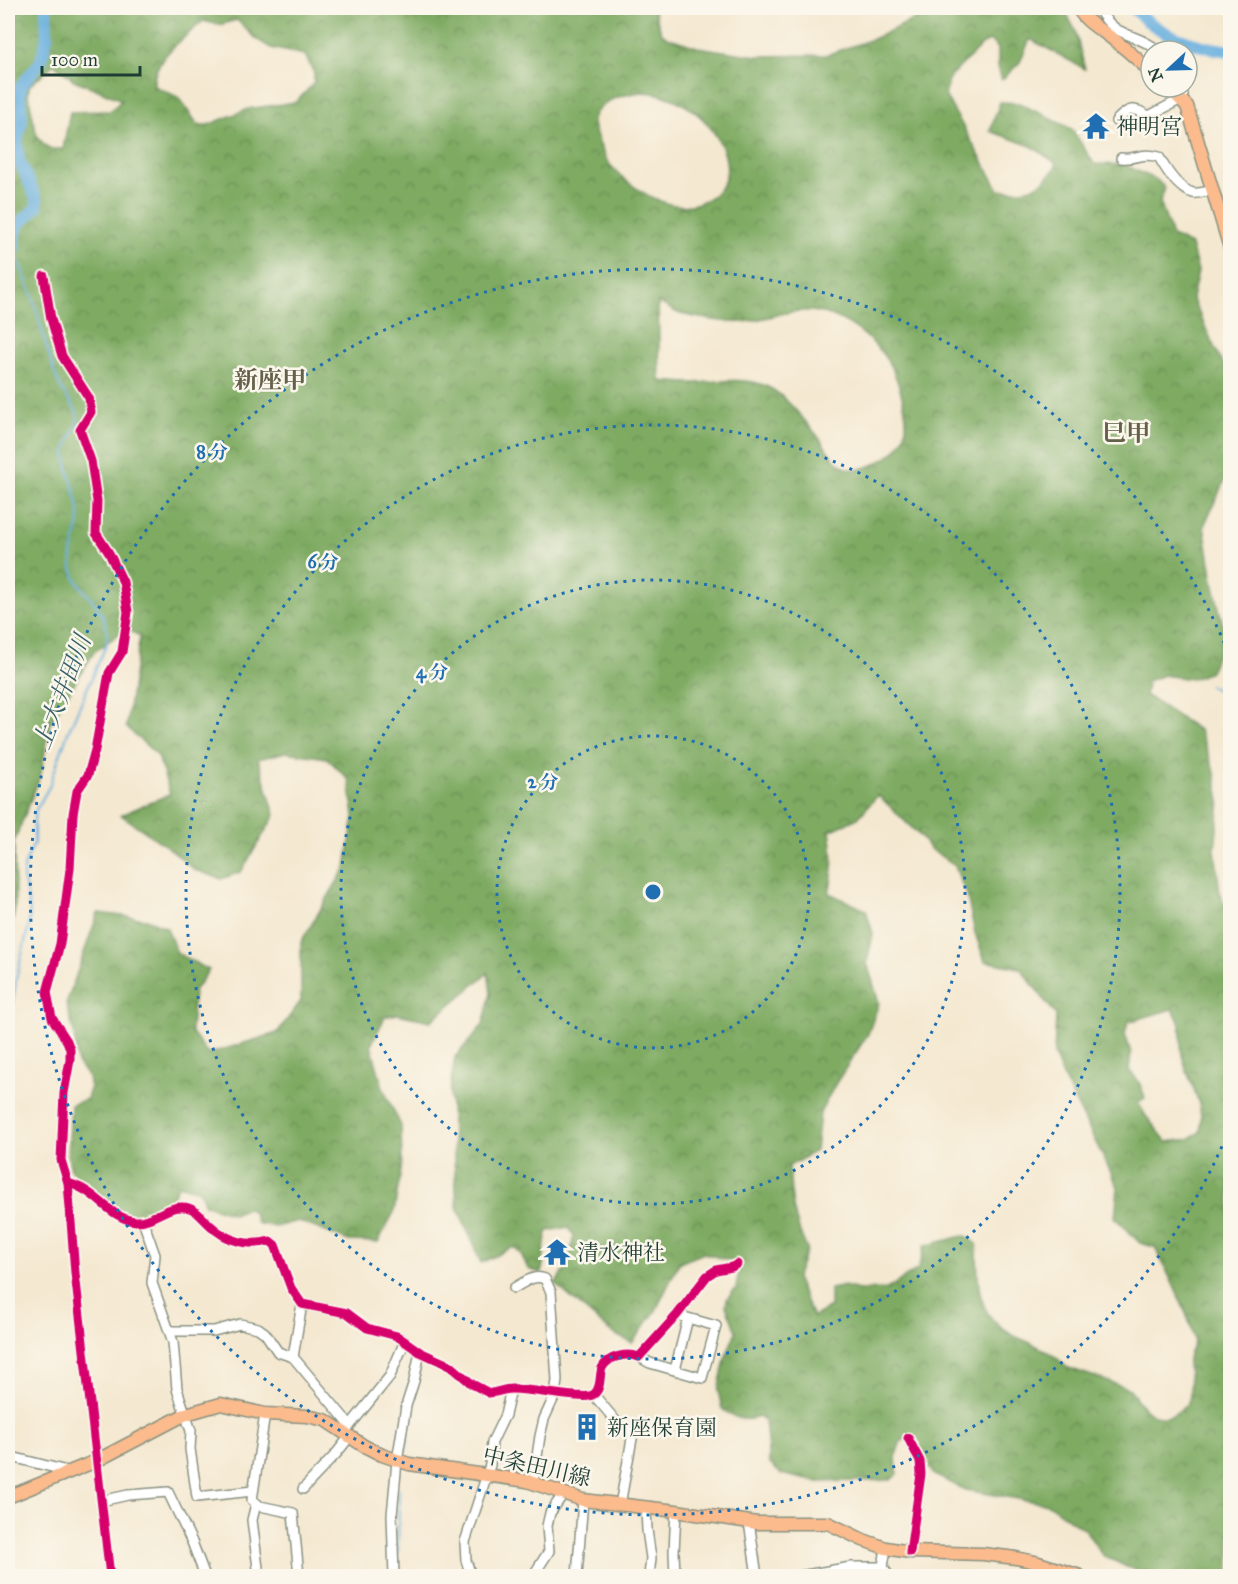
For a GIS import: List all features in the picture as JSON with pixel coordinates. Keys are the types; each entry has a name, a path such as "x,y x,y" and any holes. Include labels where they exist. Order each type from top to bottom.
{"main road":[{"path":"1078,8 1098,29 1139,62"},
{"path":"1184,99 1196,131 1230,248"},
{"name":"中条田川線","path":"8,1497 96,1461 186,1414 221,1404 265,1414 307,1416 325,1420 348,1431 364,1446 397,1461 532,1482 583,1500 773,1525 828,1523 886,1548 910,1552 983,1554 1016,1558 1080,1576"}],"street":[{"path":"1098,8 1111,27 1139,39"},
{"path":"1116,121 1131,110 1138,109 1149,116 1173,99"},
{"path":"1121,158 1128,159 1140,154 1159,157 1177,183 1187,191 1196,194 1213,190"},
{"path":"44,276 51,319 62,356 89,398 91,412 80,430 91,461 97,501 96,533 123,582 128,612 122,652 109,673 95,750 88,775 77,791 61,934 47,992 52,1018 70,1049 64,1093 61,1160 68,1183 75,1273 111,1576"},
{"path":"68,1183 82,1188 119,1216 133,1221 143,1221 176,1207 187,1207 194,1210 215,1230 236,1240 251,1244 270,1241 275,1245 291,1288 302,1304 293,1357"},
{"path":"143,1221 155,1255 152,1283 169,1331 175,1354 177,1389 191,1431 190,1449 197,1497 253,1491"},
{"path":"639,1357 707,1276 716,1270 737,1264"},
{"path":"514,1288 538,1276 544,1279 550,1288 557,1380 555,1395 544,1419 532,1482"},
{"path":"302,1304 347,1313 367,1328 397,1336 420,1352 451,1366 472,1384 489,1393 511,1389 555,1395 588,1396 594,1395 598,1389 602,1368 607,1361 630,1354 650,1363 702,1378 716,1326 676,1315"},
{"path":"675,1370 688,1318"},
{"path":"169,1331 214,1331 240,1324 250,1325 265,1333 278,1352 293,1357 348,1431"},
{"path":"303,1489 336,1454 348,1431 390,1376 405,1341"},
{"path":"394,1576 393,1515 397,1461 406,1406 420,1352"},
{"path":"471,1576 466,1560 465,1542 487,1474 492,1442 505,1415 511,1389"},
{"path":"594,1395 620,1426 633,1433 620,1505"},
{"path":"259,1576 252,1520 255,1504 252,1500 265,1414"},
{"path":"908,1438 920,1461 921,1474 910,1552"},
{"path":"8,1456 71,1472"},
{"path":"101,1501 128,1495 168,1492 192,1542 205,1576"},
{"path":"533,1576 549,1551 548,1520 564,1493"},
{"path":"577,1576 583,1500"},
{"path":"255,1504 293,1513 299,1576"},
{"path":"646,1508 651,1558 649,1576"},
{"path":"675,1576 676,1511"},
{"path":"748,1522 757,1576"},
{"path":"886,1548 883,1567 889,1576"},
{"path":"800,1576 851,1567 883,1567"}],"green space":[{"path":"8,8 653,8 661,32 667,37 697,47 757,56 826,55 873,39 938,8 1064,8 1075,30 1085,69 1030,39 1020,62 1002,80 998,69 998,48 990,41 983,44 949,78 945,95 999,190 1026,189 1040,184 1057,164 1031,146 990,131 1000,102 1019,103 1072,129 1094,164 1125,165 1157,180 1165,188 1160,202 1172,236 1191,245 1198,271 1192,298 1219,357 1230,374 1230,468 1204,526 1214,587 1225,634 1210,672 1192,679 1163,675 1148,681 1145,695 1200,731 1215,773 1220,801 1215,849 1220,894 1230,917 1230,1570 1222,1576 1157,1576 1127,1567 1102,1555 1086,1531 1048,1504 966,1490 934,1475 911,1438 901,1441 896,1455 897,1474 891,1480 817,1482 781,1474 769,1463 765,1420 759,1417 739,1418 726,1412 722,1409 718,1390 726,1356 736,1331 726,1306 727,1299 736,1288 740,1264 704,1253 679,1263 655,1312 632,1343 612,1333 555,1284 567,1267 574,1235 568,1227 548,1231 541,1273 528,1269 516,1248 511,1248 481,1263 457,1206 450,1091 455,1057 483,1025 491,993 488,973 431,1021 397,1014 385,1017 371,1045 383,1088 401,1126 402,1164 394,1212 378,1242 349,1241 298,1221 275,1227 257,1223 253,1212 247,1208 233,1214 205,1205 200,1191 178,1185 171,1202 138,1216 123,1212 79,1180 71,1170 68,1157 71,1105 87,1099 90,1089 88,1077 77,1063 74,1032 66,1004 98,913 147,919 167,928 177,953 209,970 194,991 191,1031 208,1054 277,1033 301,1001 301,942 346,867 354,816 349,780 327,758 286,752 258,759 275,815 241,872 221,879 195,870 173,851 121,815 170,794 158,756 126,727 140,636 126,629 94,652 50,723 41,774 14,842 15,909 8,946","holes":["237,20 256,39 271,48 305,55 314,73 314,83 296,102 248,109 208,125 198,125 178,97 154,86 155,76 163,58 203,21 220,25","54,64 74,80 122,100 110,111 70,112 63,149 49,149 37,137 28,94 29,86","647,92 671,98 688,107 711,128 725,156 727,170 723,183 715,194 699,203 687,205 663,202 629,183 609,164 594,129 594,116 608,101 628,94","658,302 675,312 731,322 798,311 814,311 845,322 872,342 883,355 898,383 905,407 906,429 898,448 889,456 867,467 851,469 835,460 794,408 768,387 741,381 692,383 660,381","878,795 921,837 929,848 955,866 966,891 975,933 985,961 1020,968 1056,1015 1054,1055 1118,1187 1115,1218 1140,1243 1155,1247 1193,1333 1194,1343 1188,1358 1189,1400 1176,1413 1169,1416 1155,1416 1139,1402 1130,1389 1066,1367 1056,1357 1005,1330 994,1321 987,1311 979,1288 977,1245 965,1236 925,1245 918,1269 887,1289 859,1290 844,1286 830,1289 830,1307 813,1317 796,1278 807,1249 794,1209 789,1166 816,1151 820,1113 836,1083 868,1034 879,1003 867,963 873,934 866,910 829,893 833,862 830,831 858,818","1172,1009 1179,1022 1183,1059 1199,1103 1200,1132 1189,1139 1167,1142 1146,1116 1138,1102 1145,1098 1139,1082 1129,1070 1131,1053 1125,1034 1128,1022"]}],"waterway":[{"name":"上大井田川","path":"15,248 18,225 37,207 37,200 19,160 17,140 22,120 21,86 41,61 47,37 46,8"},
{"path":"1133,8 1154,26 1177,38 1230,51"},
{"name":"上大井田川","path":"8,1033 17,975 29,925 30,910 23,876 25,864 34,843 36,810 49,787 67,735 107,643 103,617 75,577 71,560 79,514 66,452 76,428 77,413 55,375 32,295 15,248"},
{"path":"1210,686 1230,698"},
{"path":"403,1458 408,1438"},
{"path":"398,1554 399,1490"}],"cycle path":[{"path":"44,276 51,319 62,356 89,398 91,412 80,430 91,461 97,501 96,533 123,582 128,612 122,652 109,673 95,750 88,775 77,791 60,944 47,992 52,1018 70,1049 64,1093 61,1160 68,1183 75,1273 110,1576"},
{"path":"68,1183 88,1192 128,1220 149,1219 175,1208 189,1208 216,1231 230,1239 246,1243 270,1241 275,1245 291,1288 302,1304 347,1313 367,1328 397,1336 420,1352 451,1366 472,1384 489,1393 511,1389 592,1395 598,1389 602,1368 609,1360 619,1356 639,1357 677,1315 707,1276 716,1270 737,1264"},
{"path":"908,1438 920,1461 921,1474 910,1552"}],"place":[{"name":"神明宮","path":"1096,126"},
{"name":"清水神社","path":"557,1252"},
{"name":"新座保育園","path":"587,1427"}],"district":[{"name":"新座甲","path":"270,380"},
{"name":"巳甲","path":"1126,433"}]}
